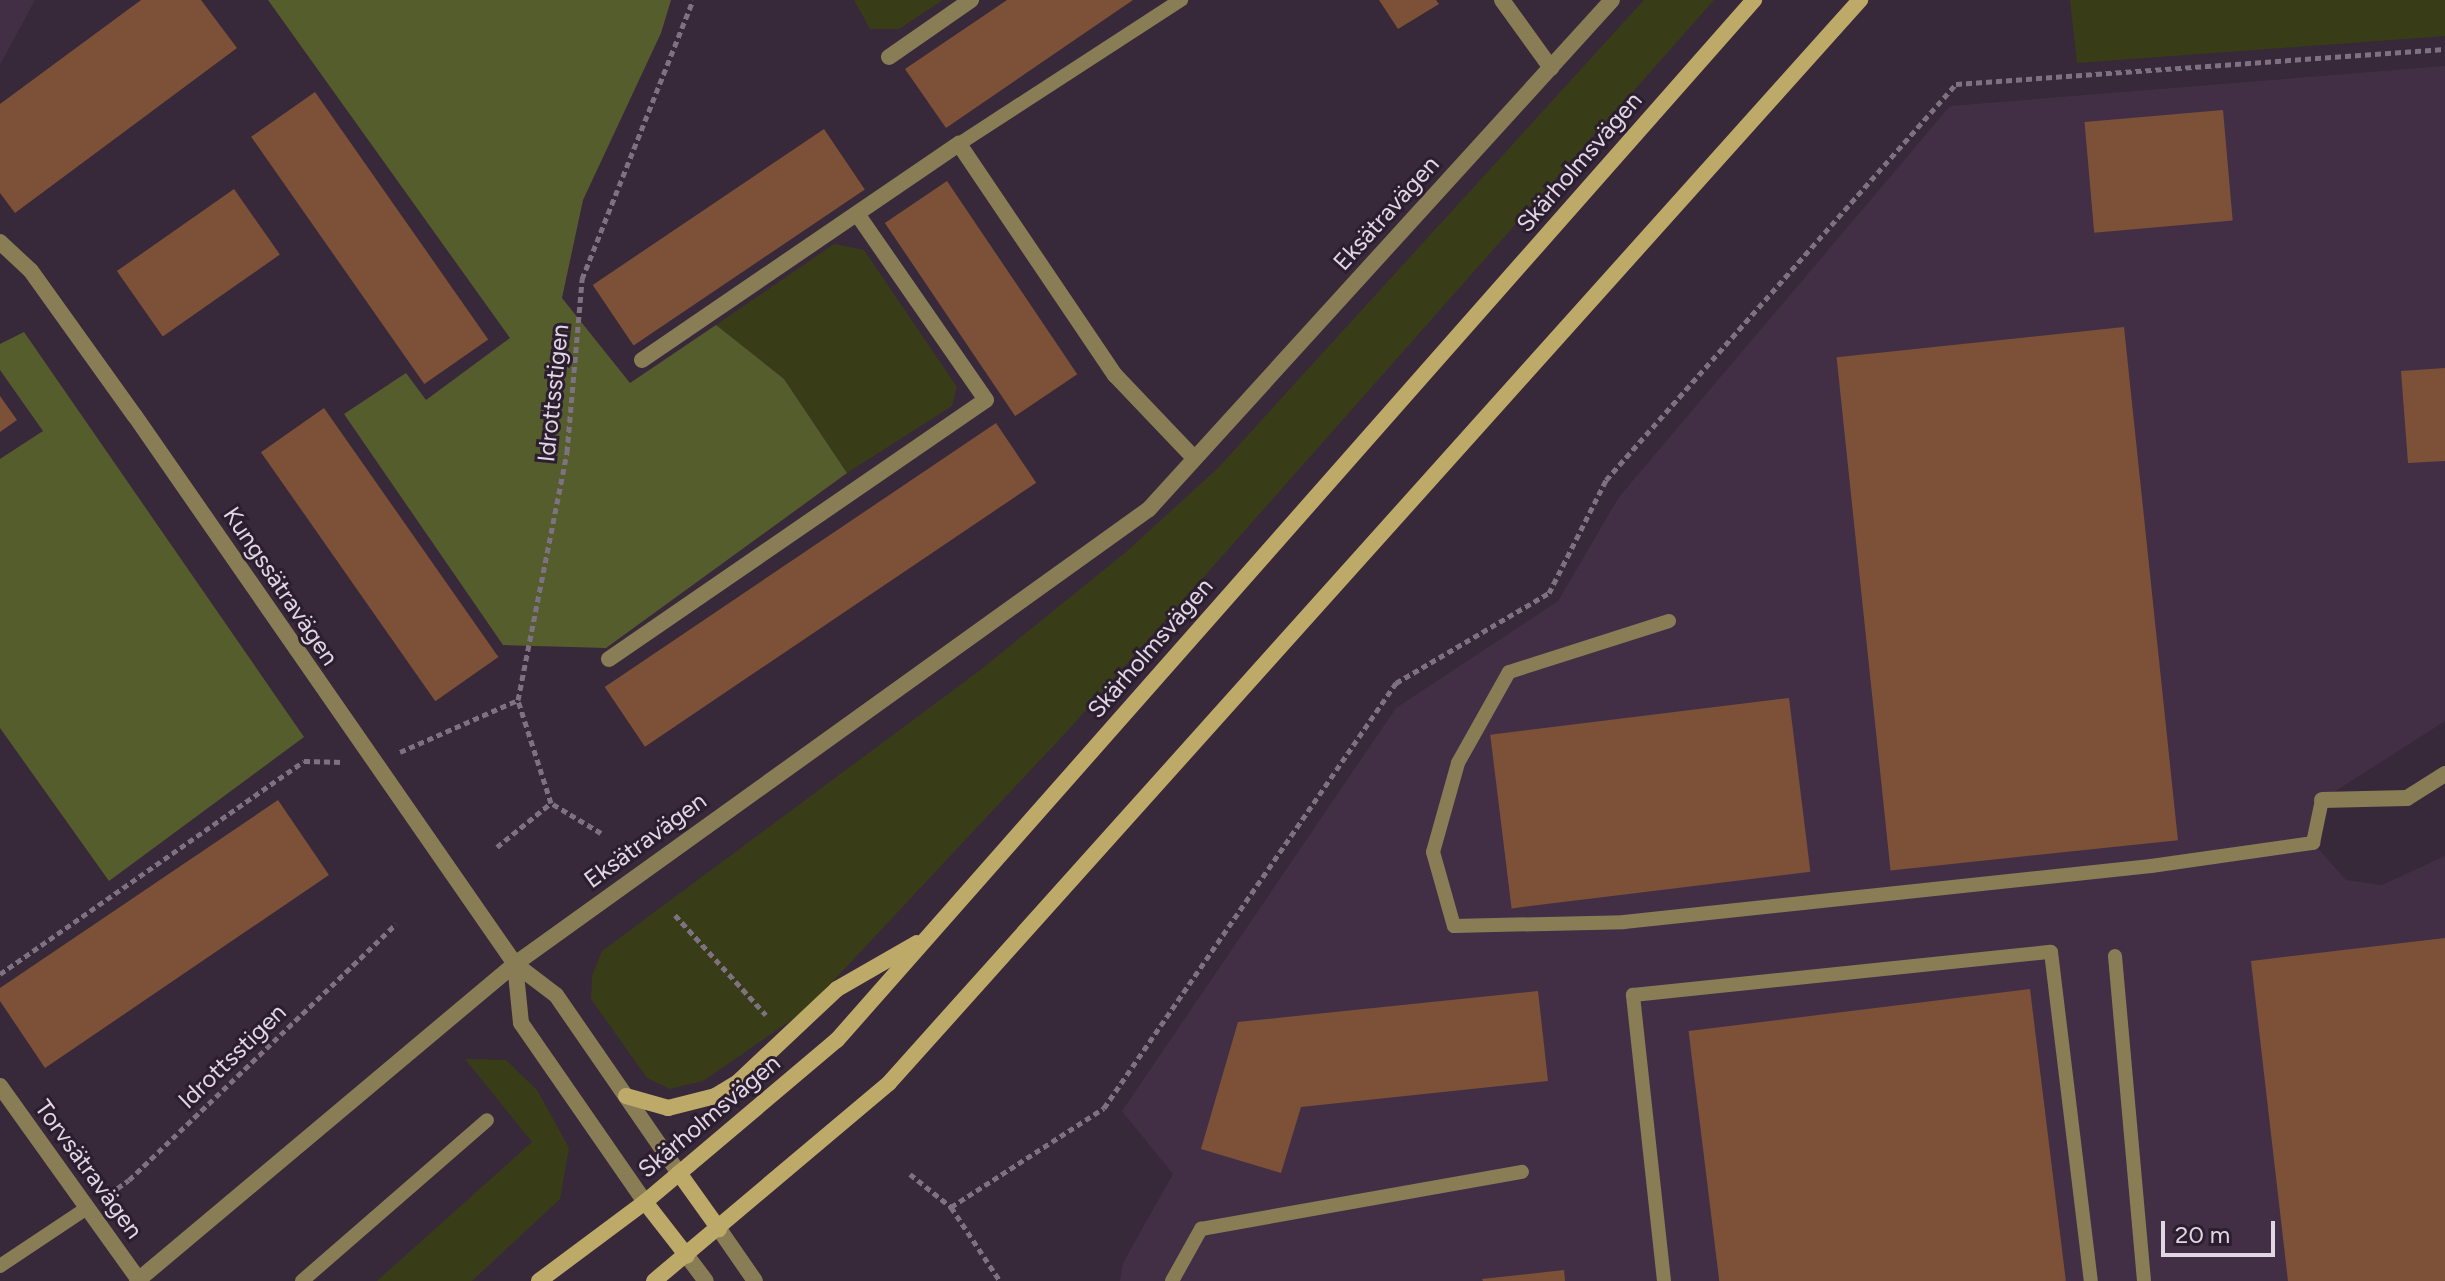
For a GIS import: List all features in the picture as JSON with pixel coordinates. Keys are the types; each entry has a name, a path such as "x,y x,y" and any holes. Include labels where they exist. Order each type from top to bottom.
{"main road":[{"name":"Skärholmsvägen","path":"539,1281 645,1202 837,1040 1754,0"},
{"path":"654,1281 889,1083 1860,0"},
{"path":"626,1096 668,1108 715,1096 738,1082 837,989 929,936"},
{"path":"679,1173 719,1229"},
{"path":"645,1202 687,1256"}],"street":[{"path":"889,57 971,0"},
{"path":"1502,0 1551,68"},
{"name":"Eksätravägen","path":"139,1281 515,964 1149,509 1612,0"},
{"path":"642,360 959,144 1115,375 1194,458"},
{"path":"609,659 986,400 857,214"},
{"name":"Kungssätravägen","path":"0,242 31,271 118,392 515,964 556,995 679,1173"},
{"path":"2322,800 2407,798 2445,774"},
{"name":"Kungssätravägen","path":"515,964 521,1023 645,1202"},
{"name":"Torvsätravägen","path":"0,1086 139,1281"},
{"path":"719,1229 755,1281"},
{"path":"687,1256 706,1281"}],"lane":[{"path":"959,144 1181,0"},
{"path":"1669,621 1509,672 1458,763 1433,852 1454,926 1624,922 2313,843 2322,800"},
{"path":"1664,1281 1633,995 2051,952 2091,1281"},
{"path":"2115,956 2144,1281"},
{"path":"302,1281 487,1120"},
{"path":"1172,1281 1201,1229 1522,1172"},
{"path":"0,1266 87,1208"}],"path":[{"name":"Idrottsstigen","path":"551,803 518,700 567,452 582,279 693,0"},
{"path":"951,1207 1104,1108 1396,683 1549,593 1606,480 1956,84 2445,49"},
{"path":"0,974 304,761 373,763 518,700"},
{"path":"497,847 551,803 601,833"},
{"path":"675,915 766,1015"},
{"name":"Idrottsstigen","path":"87,1208 129,1180 396,924"},
{"path":"910,1174 951,1207 1000,1281"}],"shaded area":[{"path":"0,0 35,0 0,65"},
{"path":"2445,66 2445,721 2323,799 2313,843 2346,880 2382,885 2445,856 2445,1281 1120,1281 1123,1263 1173,1174 1122,1111 1396,708 1558,601 1619,497 1950,106"}],"green space":[{"path":"268,0 671,0 661,33 583,200 562,298 630,383 716,325 784,379 847,473 606,648 503,645 344,414 406,373 426,400 510,338"},
{"path":"854,0 943,0 899,29 870,29"},
{"path":"1644,0 1714,0 1071,727 806,1010 703,1081 670,1089 647,1078 591,999 592,976 602,951 979,671 1126,552 1218,468"},
{"path":"2070,0 2445,0 2445,36 2077,63"},
{"path":"834,244 864,250 957,387 952,406 847,473 784,379 716,325"},
{"path":"24,332 304,737 109,881 0,728 0,459 43,431 0,370 0,344"},
{"path":"465,1059 506,1060 537,1090 569,1148 560,1199 472,1281 377,1281 532,1142"}],"building":[{"path":"141,0 201,0 237,48 15,213 0,193 0,104"},
{"path":"1007,0 1133,0 946,128 905,69"},
{"path":"1379,0 1436,0 1439,4 1398,29"},
{"path":"315,92 488,339 424,384 251,137"},
{"path":"2223,110 2233,221 2094,233 2085,122"},
{"path":"824,129 865,190 634,346 593,285"},
{"path":"947,181 1077,374 1015,416 885,223"},
{"path":"234,189 280,255 163,337 117,271"},
{"path":"2124,327 2178,840 1891,870 1837,357"},
{"path":"2445,368 2445,461 2408,463 2401,371"},
{"path":"0,396 17,420 0,432"},
{"path":"324,408 498,657 435,701 261,452"},
{"path":"996,423 1036,483 645,747 605,687"},
{"path":"1789,698 1810,872 1512,908 1490,735"},
{"path":"278,800 329,875 45,1068 0,1001 0,988"},
{"path":"2445,938 2445,1281 2288,1281 2251,961"},
{"path":"2030,989 2066,1281 1719,1281 1689,1031"},
{"path":"1538,991 1548,1081 1301,1107 1281,1173 1201,1149 1238,1022"},
{"path":"1564,1270 1565,1281 1482,1279"}]}
